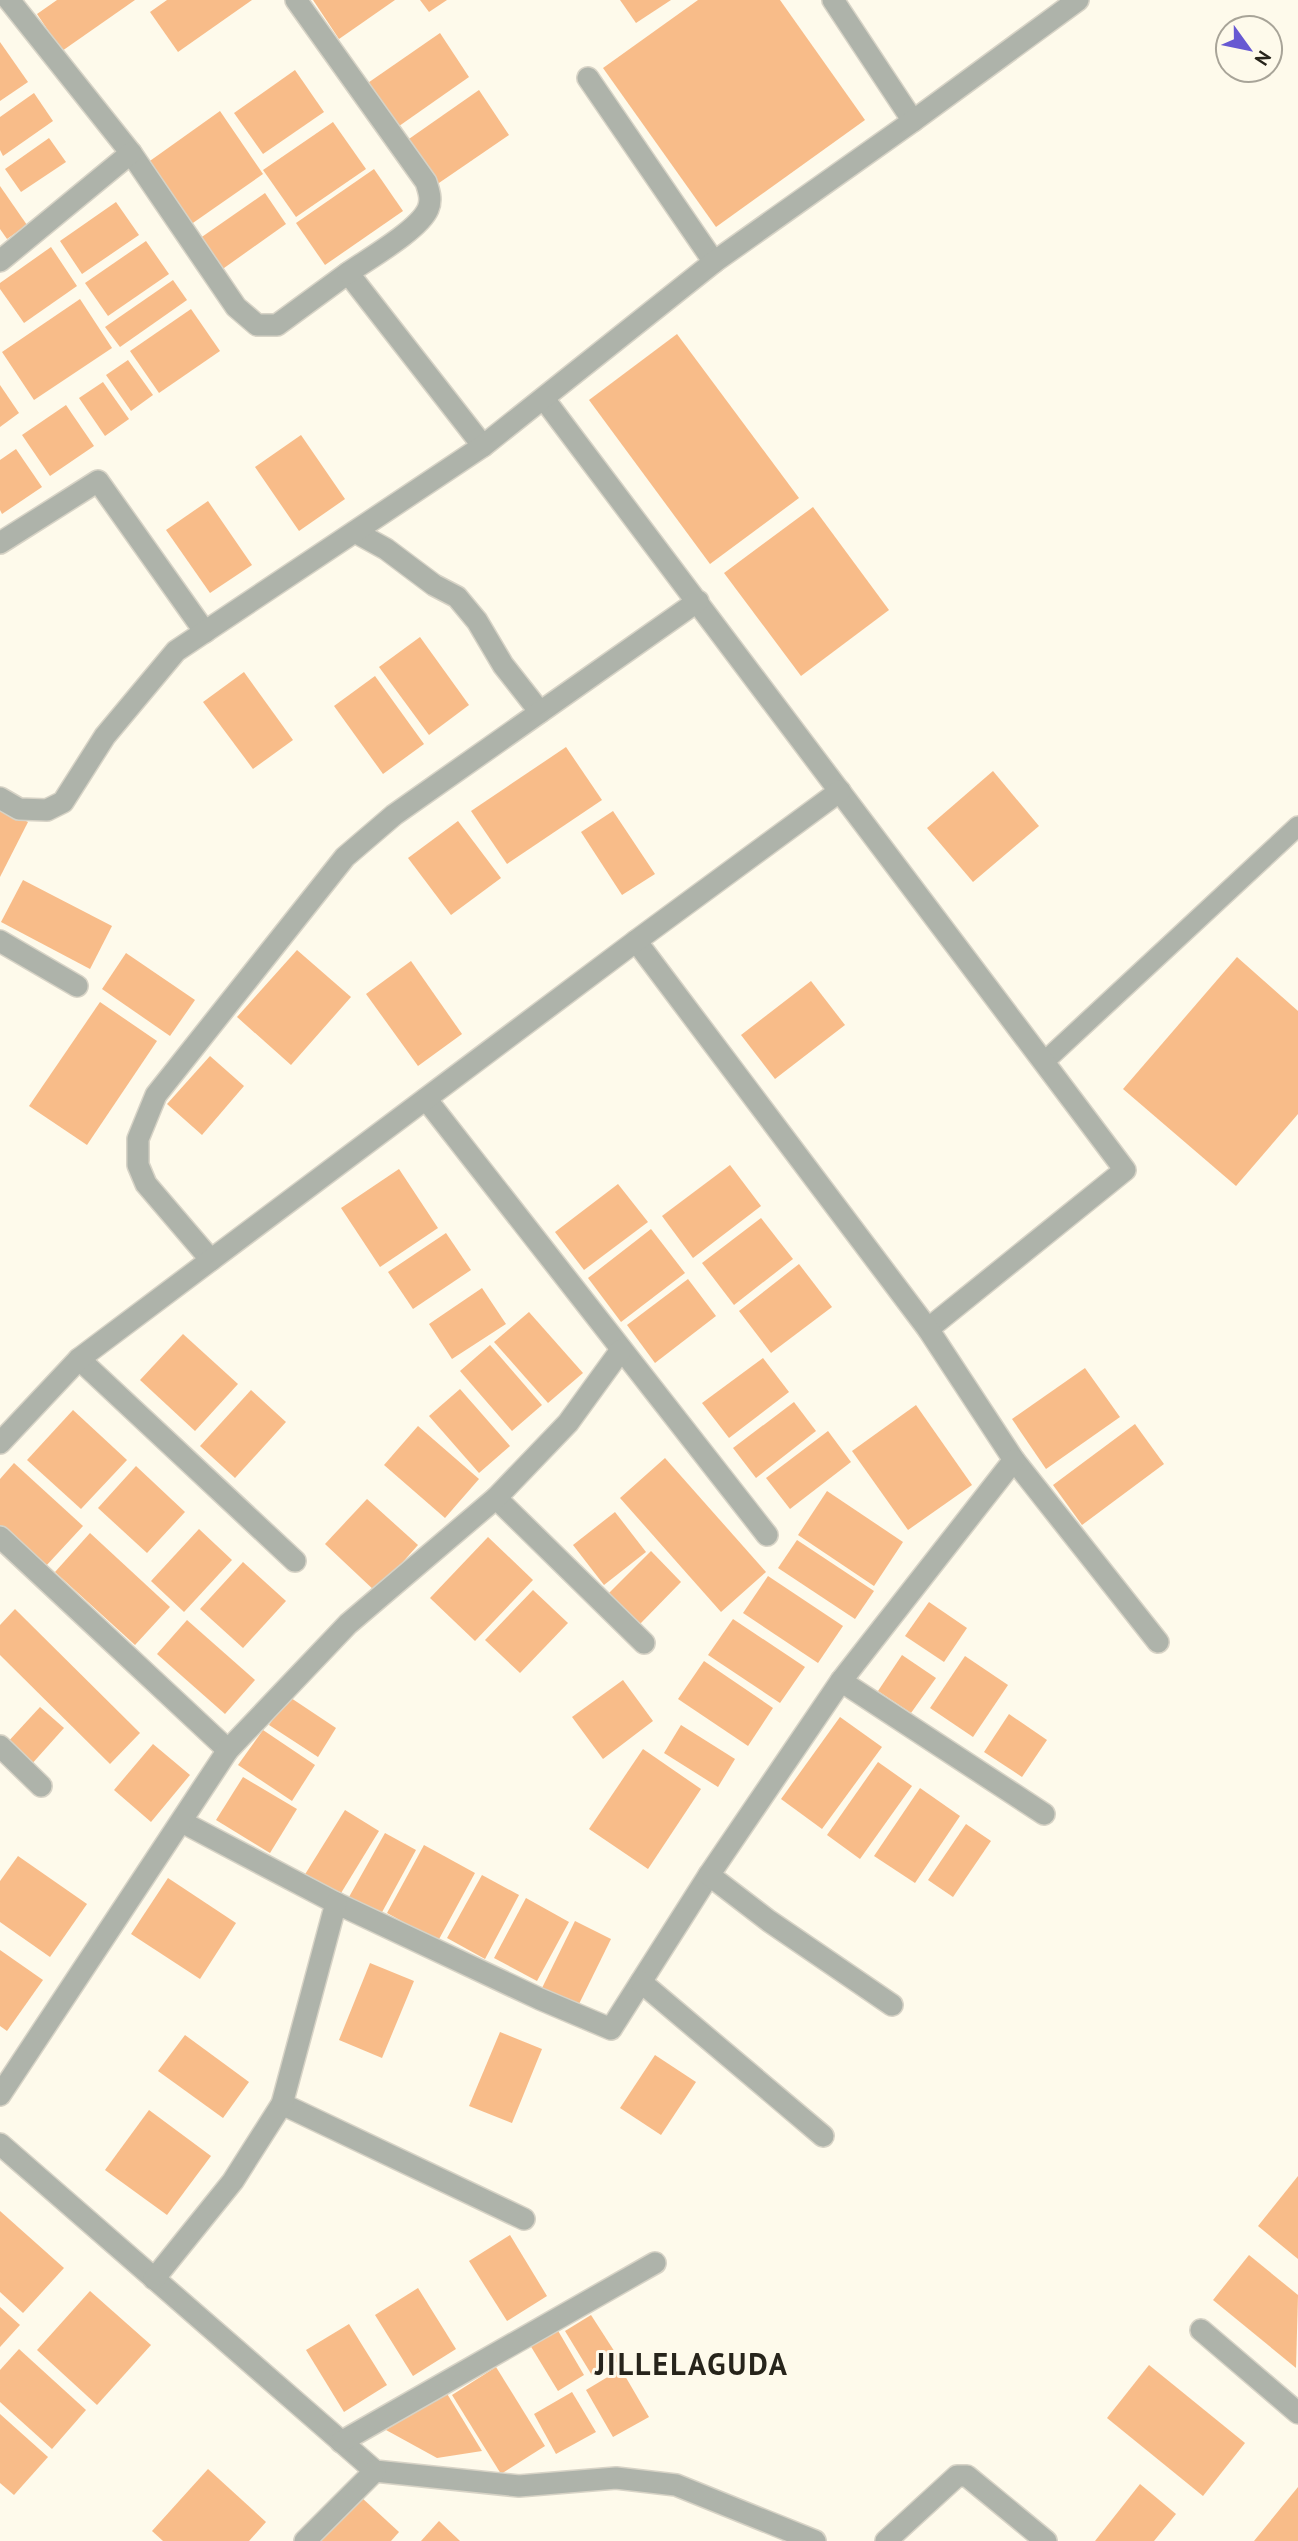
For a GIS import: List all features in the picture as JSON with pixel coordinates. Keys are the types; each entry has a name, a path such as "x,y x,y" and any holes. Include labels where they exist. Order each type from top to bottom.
{"street":[{"path":"9,0 131,153 236,307 257,326 277,325 420,222 429,207 430,195 426,182 296,0"},
{"path":"833,0 914,121"},
{"path":"0,798 19,809 47,810 63,802 105,736 176,651 484,446 714,262 914,121 1077,0"},
{"path":"588,78 714,262"},
{"path":"0,261 131,153"},
{"path":"348,273 484,446"},
{"path":"544,399 1125,1170 928,1329"},
{"path":"0,543 97,481 205,632"},
{"path":"355,532 386,549 434,584 457,597 477,621 503,666 540,712"},
{"path":"211,1260 146,1184 138,1165 138,1139 156,1095 345,857 394,815 698,601"},
{"path":"0,1443 79,1360 840,791"},
{"path":"0,941 78,986"},
{"path":"636,941 928,1329 1014,1460 1158,1642"},
{"path":"426,1099 767,1535"},
{"path":"0,2095 228,1751 348,1624 496,1498 568,1423 621,1350"},
{"path":"79,1360 295,1561"},
{"path":"182,1822 336,1903 540,1999 611,2029 709,1875 841,1681 1014,1460"},
{"path":"496,1498 643,1643"},
{"path":"0,1537 228,1751"},
{"path":"841,1681 1044,1814"},
{"path":"0,1746 41,1786"},
{"path":"709,1875 892,2006"},
{"path":"154,2278 233,2181 282,2104 336,1903"},
{"path":"641,1982 824,2136"},
{"path":"282,2104 524,2219"},
{"path":"0,2144 374,2471 519,2486 616,2477 676,2485 815,2541"},
{"path":"341,2442 655,2263"},
{"path":"1201,2330 1298,2413"},
{"path":"305,2541 374,2471"},
{"path":"886,2541 957,2476 967,2476 1046,2541"}],"lane":[{"path":"1044,1062 1298,826"}],"building":[{"path":"57,0 135,0 62,51 37,14"},
{"path":"167,0 252,0 178,52 150,12"},
{"path":"313,0 395,0 339,39"},
{"path":"420,0 447,0 429,12"},
{"path":"620,0 671,0 636,23"},
{"path":"698,0 780,0 865,120 716,227 603,68"},
{"path":"440,33 469,77 392,131 362,87"},
{"path":"0,42 28,82 0,101"},
{"path":"295,70 324,112 263,154 234,113"},
{"path":"479,90 509,135 436,185 406,141"},
{"path":"34,93 53,121 3,156 0,150 0,117"},
{"path":"220,111 263,174 190,225 147,163"},
{"path":"333,122 366,169 296,217 263,170"},
{"path":"49,138 66,162 21,192 5,169"},
{"path":"374,169 403,211 325,265 296,223"},
{"path":"0,186 27,225 7,239 0,229"},
{"path":"265,193 286,224 217,273 196,241"},
{"path":"116,202 139,235 82,274 60,241"},
{"path":"146,241 169,274 108,316 85,283"},
{"path":"51,247 77,286 24,323 0,289 0,283"},
{"path":"173,280 187,300 120,347 105,327"},
{"path":"80,299 112,348 34,400 2,352"},
{"path":"191,309 220,351 159,393 130,351"},
{"path":"677,334 799,498 710,564 589,400"},
{"path":"128,360 153,395 131,411 106,375"},
{"path":"103,382 129,419 105,436 79,398"},
{"path":"0,385 19,413 0,427"},
{"path":"66,405 94,446 50,476 22,435"},
{"path":"301,435 345,499 299,531 255,467"},
{"path":"16,449 42,487 2,514 0,460"},
{"path":"208,501 252,565 210,593 166,530"},
{"path":"813,507 889,610 801,676 724,573"},
{"path":"420,637 469,705 429,735 379,667"},
{"path":"244,672 293,740 253,769 203,702"},
{"path":"375,676 424,744 383,774 334,706"},
{"path":"566,747 602,800 507,864 471,811"},
{"path":"993,771 1039,826 973,882 927,828"},
{"path":"0,808 28,822 0,877"},
{"path":"613,811 655,874 622,895 581,832"},
{"path":"458,821 501,878 451,915 408,858"},
{"path":"23,880 112,926 90,969 1,922"},
{"path":"297,950 351,997 291,1065 237,1017"},
{"path":"126,953 195,1000 170,1036 102,989"},
{"path":"1237,957 1298,1011 1298,1114 1236,1186 1123,1089"},
{"path":"411,961 462,1034 418,1066 366,994"},
{"path":"811,981 845,1025 775,1079 741,1035"},
{"path":"100,1002 157,1041 87,1145 29,1106"},
{"path":"210,1056 244,1086 202,1135 167,1104"},
{"path":"730,1165 761,1206 693,1258 662,1216"},
{"path":"399,1169 438,1228 380,1267 341,1208"},
{"path":"618,1184 648,1222 584,1270 555,1232"},
{"path":"761,1218 793,1259 734,1305 702,1263"},
{"path":"651,1229 685,1273 621,1322 588,1278"},
{"path":"446,1233 471,1270 413,1309 388,1272"},
{"path":"799,1264 832,1307 771,1353 739,1311"},
{"path":"688,1279 716,1316 655,1363 627,1325"},
{"path":"482,1288 506,1324 452,1359 429,1324"},
{"path":"529,1312 583,1373 548,1403 494,1342"},
{"path":"183,1334 238,1384 195,1431 140,1380"},
{"path":"490,1345 542,1405 512,1431 460,1371"},
{"path":"763,1358 789,1392 729,1438 702,1403"},
{"path":"1085,1368 1120,1417 1046,1469 1012,1419"},
{"path":"460,1389 510,1446 479,1473 429,1416"},
{"path":"251,1390 286,1422 235,1478 200,1446"},
{"path":"794,1402 816,1431 756,1478 733,1448"},
{"path":"916,1405 972,1485 908,1530 852,1451"},
{"path":"73,1410 127,1460 81,1509 27,1460"},
{"path":"1135,1424 1164,1464 1082,1525 1053,1485"},
{"path":"418,1426 479,1479 445,1518 384,1465"},
{"path":"828,1431 851,1462 790,1509 766,1478"},
{"path":"665,1458 766,1572 721,1612 620,1498"},
{"path":"14,1463 83,1526 45,1567 0,1526 0,1479"},
{"path":"136,1466 185,1512 147,1553 98,1508"},
{"path":"827,1491 903,1542 874,1586 798,1535"},
{"path":"367,1499 418,1545 376,1592 325,1544"},
{"path":"615,1512 646,1552 604,1585 573,1545"},
{"path":"199,1529 232,1560 184,1612 151,1581"},
{"path":"90,1533 170,1607 135,1645 55,1572"},
{"path":"488,1537 533,1580 475,1641 430,1598"},
{"path":"797,1540 874,1591 855,1619 778,1568"},
{"path":"651,1551 681,1582 640,1624 609,1593"},
{"path":"243,1562 286,1601 243,1648 200,1609"},
{"path":"768,1576 843,1626 818,1663 743,1613"},
{"path":"533,1590 568,1623 520,1673 485,1640"},
{"path":"929,1602 967,1628 944,1662 905,1636"},
{"path":"15,1609 140,1733 110,1764 0,1655 0,1625"},
{"path":"733,1619 805,1667 780,1703 708,1655"},
{"path":"187,1620 255,1680 225,1714 157,1654"},
{"path":"902,1655 936,1678 911,1713 878,1691"},
{"path":"965,1656 1008,1685 973,1737 930,1708"},
{"path":"704,1661 773,1708 748,1746 678,1699"},
{"path":"623,1680 653,1721 603,1759 572,1717"},
{"path":"288,1696 336,1728 318,1757 269,1725"},
{"path":"40,1707 64,1728 30,1766 6,1744"},
{"path":"1009,1714 1047,1740 1022,1777 984,1752"},
{"path":"840,1717 882,1747 822,1829 781,1799"},
{"path":"681,1725 735,1759 718,1787 664,1753"},
{"path":"263,1730 315,1765 292,1801 238,1765"},
{"path":"153,1744 190,1775 151,1822 114,1790"},
{"path":"643,1749 701,1789 648,1869 589,1829"},
{"path":"878,1762 912,1786 860,1859 827,1835"},
{"path":"243,1777 297,1809 270,1853 216,1820"},
{"path":"920,1788 960,1816 915,1883 874,1856"},
{"path":"345,1810 379,1831 338,1898 304,1876"},
{"path":"966,1824 991,1841 953,1897 928,1880"},
{"path":"385,1833 416,1850 381,1914 349,1897"},
{"path":"424,1845 475,1873 438,1941 387,1913"},
{"path":"18,1856 87,1904 50,1957 0,1922 0,1881"},
{"path":"482,1875 519,1895 485,1959 447,1938"},
{"path":"168,1878 236,1923 200,1979 131,1934"},
{"path":"526,1898 569,1922 537,1981 494,1958"},
{"path":"575,1921 611,1939 578,2006 542,1988"},
{"path":"0,1950 43,1980 7,2031 0,2026"},
{"path":"370,1963 414,1981 382,2058 339,2040"},
{"path":"500,2032 542,2049 512,2123 469,2106"},
{"path":"185,2035 249,2082 223,2118 158,2071"},
{"path":"655,2055 696,2082 661,2135 620,2108"},
{"path":"149,2110 211,2156 167,2215 105,2170"},
{"path":"1298,2176 1298,2259 1258,2226"},
{"path":"0,2211 64,2268 23,2313 0,2292"},
{"path":"510,2235 547,2296 507,2321 469,2261"},
{"path":"1249,2255 1298,2295 1296,2368 1213,2300"},
{"path":"418,2288 456,2349 413,2376 375,2315"},
{"path":"90,2291 151,2345 97,2405 37,2350"},
{"path":"0,2307 20,2325 0,2347"},
{"path":"591,2315 620,2360 593,2377 565,2331"},
{"path":"349,2324 387,2385 344,2412 306,2350"},
{"path":"557,2329 584,2375 558,2391 530,2345"},
{"path":"19,2349 86,2410 52,2449 0,2402 0,2370"},
{"path":"1149,2365 1245,2443 1203,2496 1107,2418"},
{"path":"496,2367 545,2446 501,2474 452,2395"},
{"path":"621,2369 649,2417 613,2437 586,2390"},
{"path":"446,2392 482,2451 437,2458 386,2430"},
{"path":"572,2392 596,2432 556,2454 534,2414"},
{"path":"0,2414 48,2457 14,2495 0,2483"},
{"path":"208,2469 266,2522 249,2541 163,2541 152,2531"},
{"path":"1140,2484 1176,2514 1154,2541 1095,2541"},
{"path":"1298,2487 1298,2541 1254,2541"},
{"path":"361,2497 399,2532 391,2541 321,2541"},
{"path":"439,2521 460,2541 421,2541"}],"district":[{"name":"JILLELAGUDA","path":"692,2365"}]}
